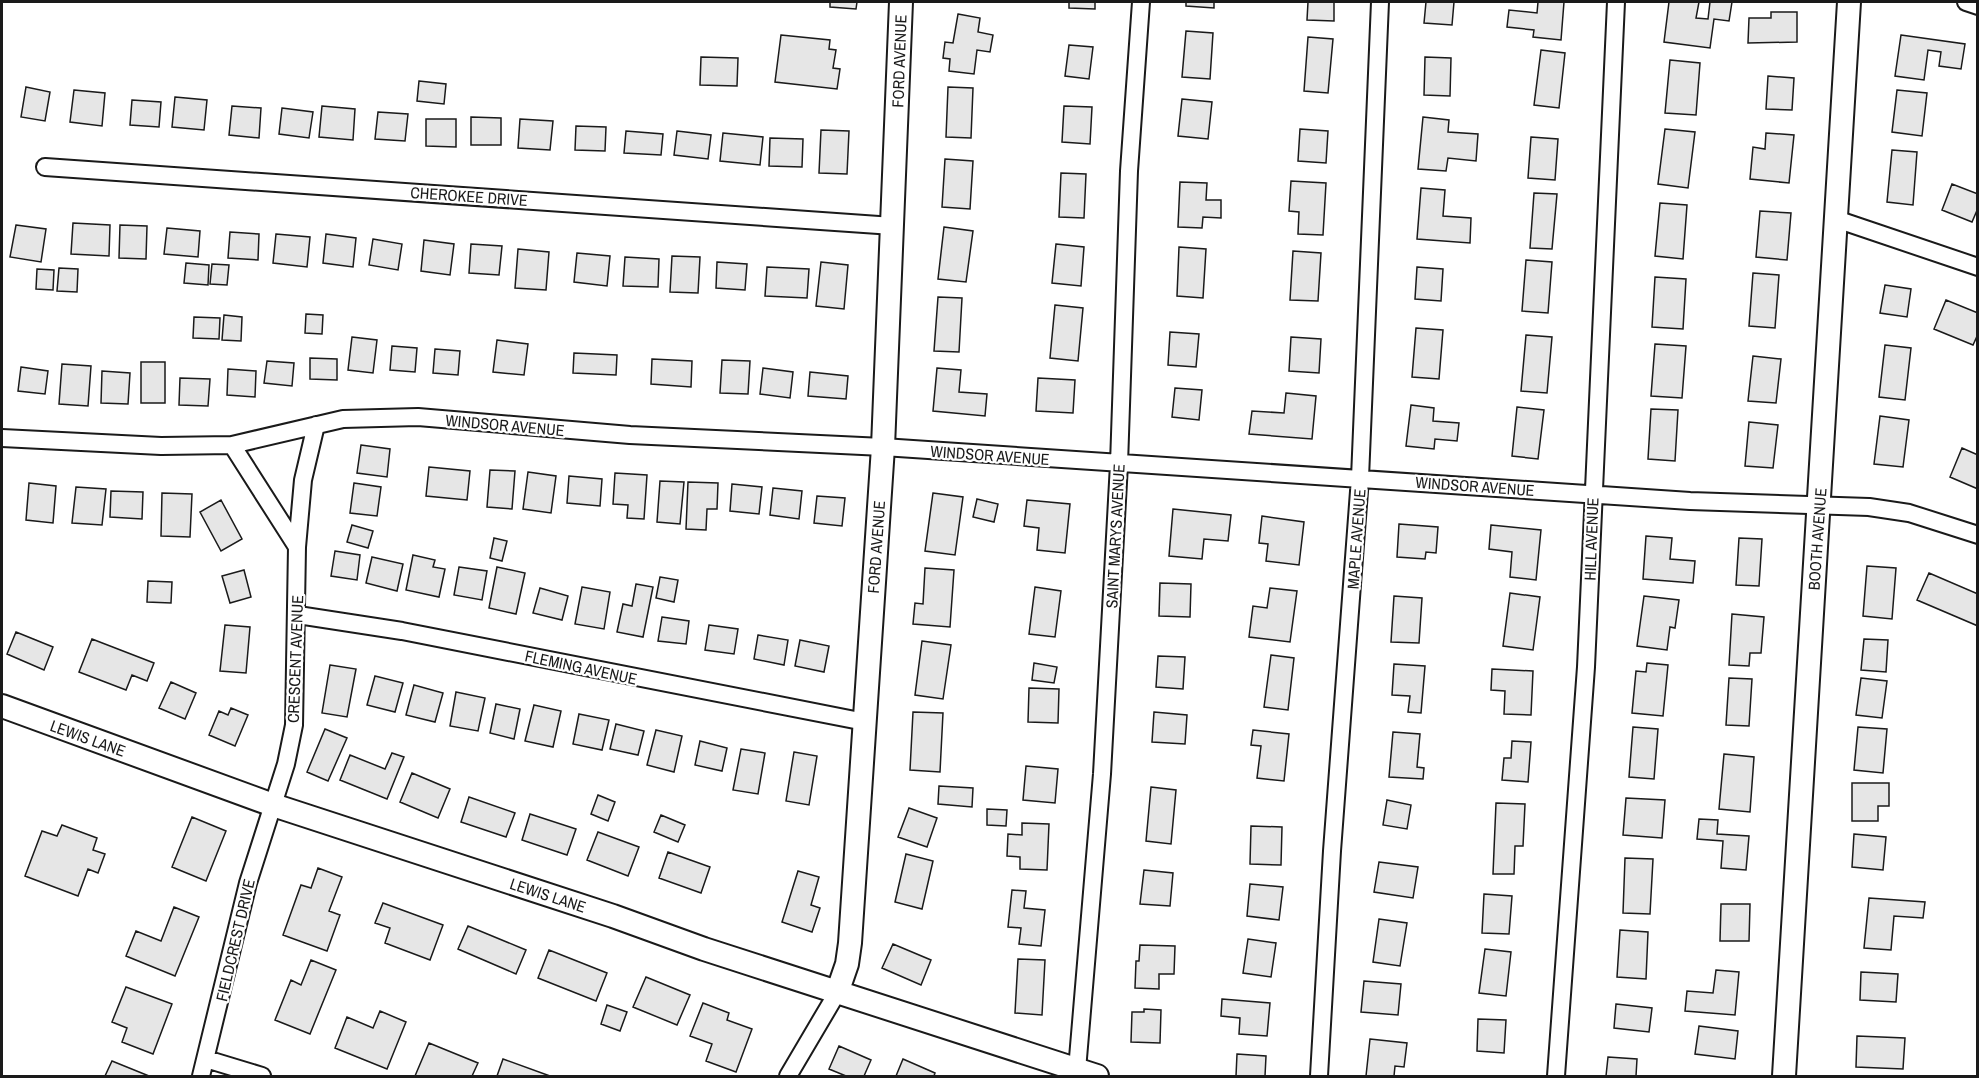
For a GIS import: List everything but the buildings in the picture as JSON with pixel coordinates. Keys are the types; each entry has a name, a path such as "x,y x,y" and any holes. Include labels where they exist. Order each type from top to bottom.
{"street":[{"name":"FORD AVENUE","path":"788,1077 837,993 847,964 850,943 883,447 901,2"},
{"name":"SAINT MARYS AVENUE","path":"1087,1073 1119,464 1129,171 1141,2"},
{"name":"MAPLE AVENUE","path":"1319,1077 1332,851 1360,478 1380,2"},
{"name":"HILL AVENUE","path":"1556,1077 1586,667 1592,494 1616,2"},
{"name":"BOOTH AVENUE","path":"1784,1077 1849,2"},
{"path":"1966,2 1977,6"},
{"name":"CHEROKEE DRIVE","path":"45,167 893,226"},
{"path":"1836,219 1977,267"},
{"name":"WINDSOR AVENUE","path":"2,438 160,446 232,445 343,419 418,417 630,435 883,447 1690,501 1869,507 1909,513 1977,535"},
{"name":"CRESCENT AVENUE","path":"273,805 286,764 294,725 298,615 297,547 303,480 316,425"},
{"path":"232,445 297,547"},
{"name":"FLEMING AVENUE","path":"298,615 402,631 865,722"},
{"name":"LEWIS LANE","path":"2,706 273,805 837,993 1087,1073"},
{"name":"FIELDCREST DRIVE","path":"201,1077 248,883 273,805"},
{"path":"206,1059 262,1077"}]}
